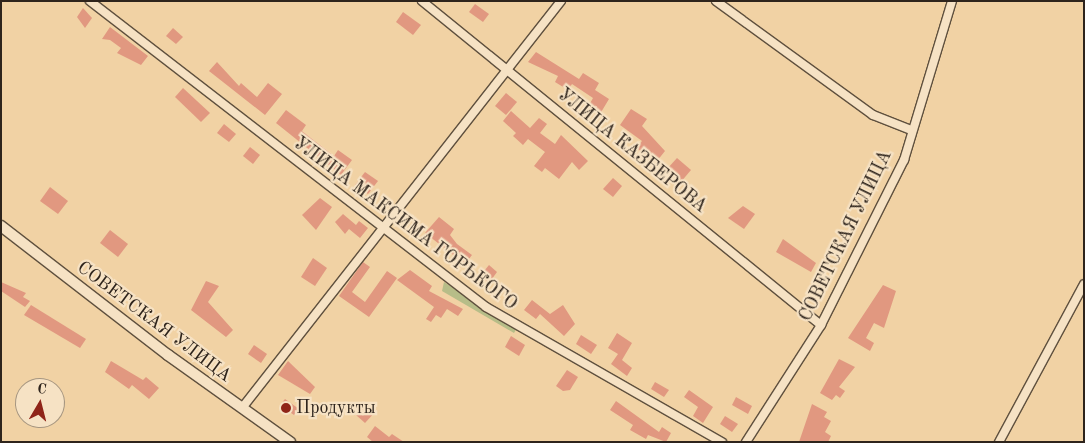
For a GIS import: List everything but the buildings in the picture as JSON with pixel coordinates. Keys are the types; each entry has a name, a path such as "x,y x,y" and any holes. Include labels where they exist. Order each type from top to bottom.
{"street":[{"name":"УЛИЦА МАКСИМА ГОРЬКОГО","path":"90,1 381,230 486,307 722,442"},
{"name":"УЛИЦА КАЗБЕРОВА","path":"422,1 821,325"},
{"path":"242,408 381,230 510,72 561,1"},
{"path":"716,1 873,115 911,130"},
{"name":"СОВЕТСКАЯ УЛИЦА","path":"746,442 821,325 904,160 911,130 952,1"},
{"name":"СОВЕТСКАЯ УЛИЦА","path":"1,226 242,408 290,442"},
{"path":"999,442 1084,284"}],"green space":[{"path":"444,282 517,328 514,333 442,291"}],"place":[{"name":"Продукты","path":"286,408"}]}
